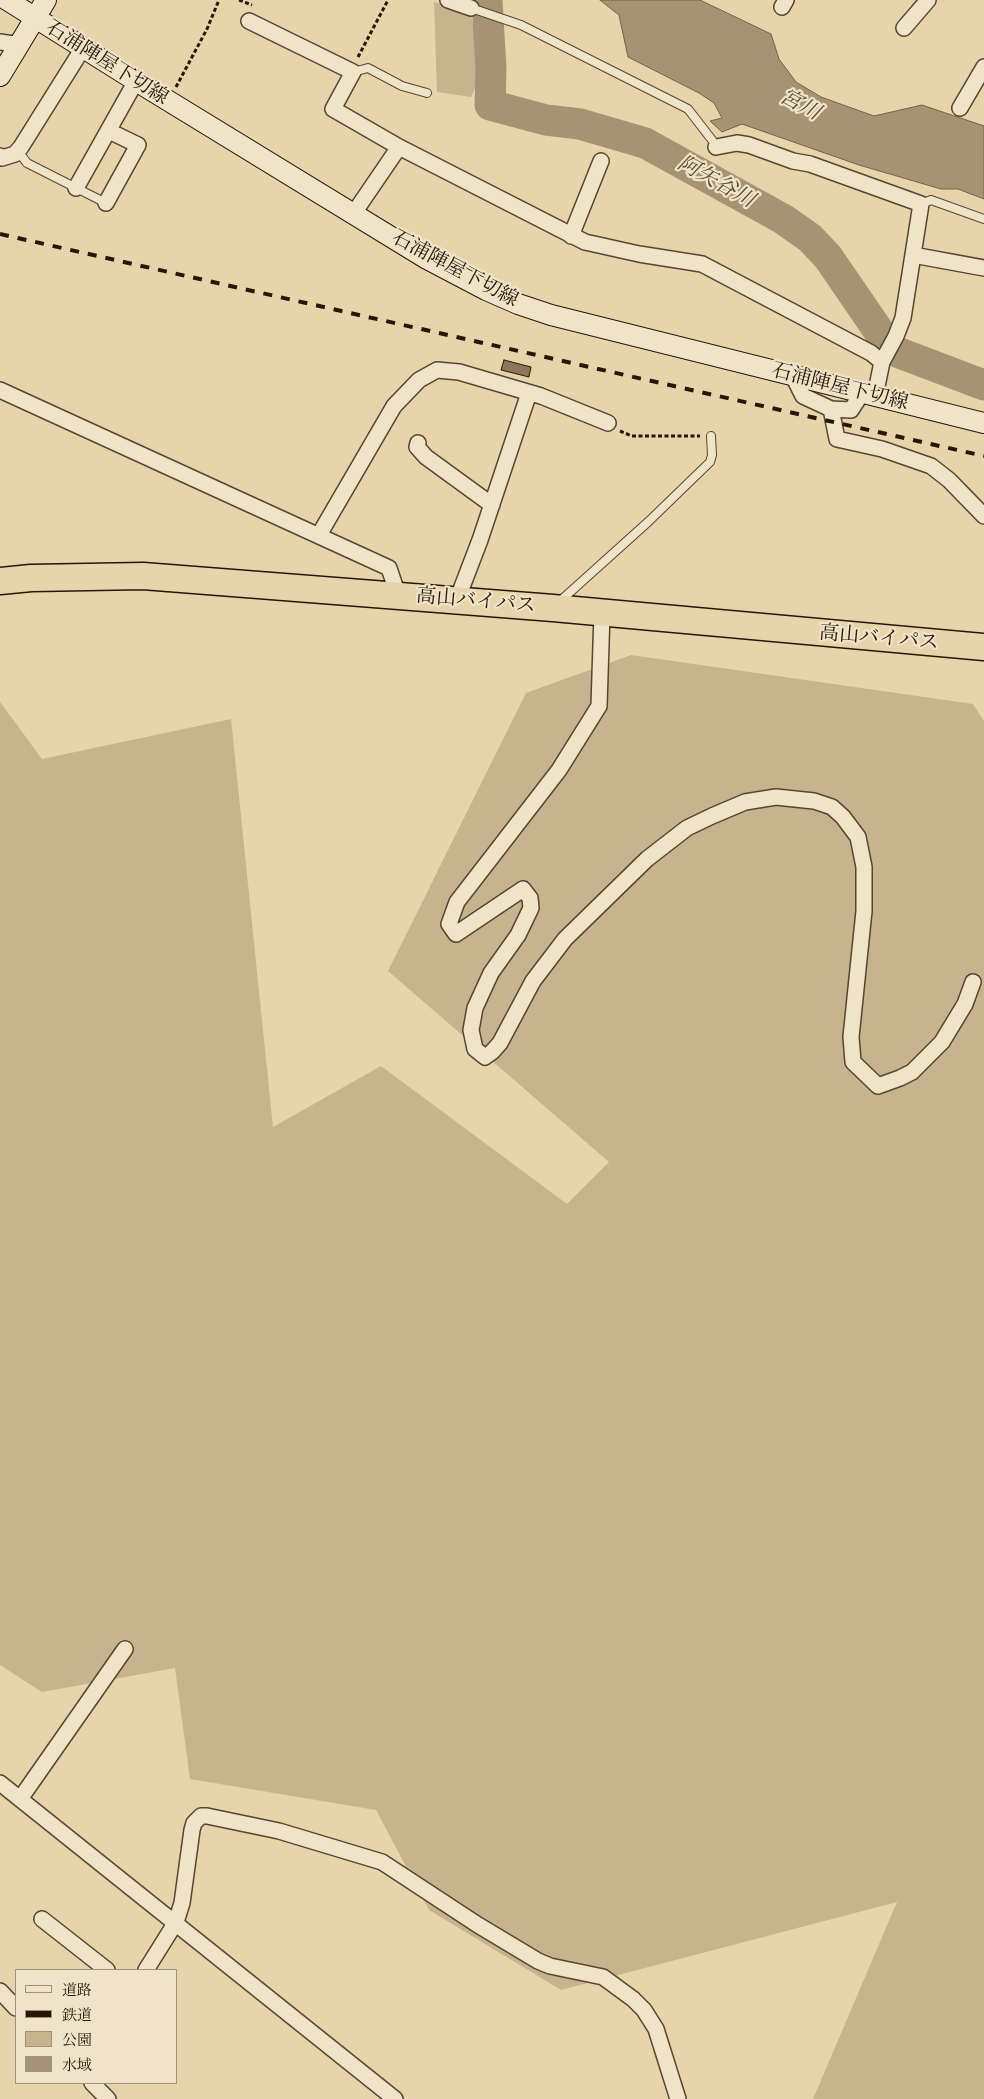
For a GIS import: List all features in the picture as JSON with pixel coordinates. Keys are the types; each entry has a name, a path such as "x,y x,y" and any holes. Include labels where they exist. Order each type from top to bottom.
{"highway":[{"name":"高山バイパス","path":"0,581 41,578 143,576 552,608 951,645"},
{"path":"951,645 984,647"},
{"path":"951,645 984,655"}],"main road":[{"name":"石浦陣屋下切線","path":"7,0 247,150 354,213 427,259 486,290 518,304 793,376 984,423"},
{"path":"0,76 46,0"}],"street":[{"path":"448,0 471,8"},
{"path":"904,28 928,0"},
{"path":"250,21 352,71 333,109 399,147 585,242 640,254 702,264 883,359"},
{"path":"0,42 20,45"},
{"path":"0,156 2,158 15,154 18,151 83,48"},
{"path":"960,108 984,67"},
{"path":"76,188 136,81"},
{"path":"106,203 138,146 109,131"},
{"path":"714,144 737,143 749,146 793,161 810,164 922,204 903,318 896,336 883,359 869,395 851,410 831,409 803,396 793,376"},
{"path":"354,213 399,147"},
{"path":"572,236 601,161"},
{"path":"913,254 984,268"},
{"path":"319,535 394,406 405,393 424,377 436,370 446,369 529,393 608,423"},
{"path":"0,390 389,568 398,595"},
{"path":"457,600 492,505 529,393"},
{"path":"831,409 837,439 882,449 931,466 949,480 984,516"},
{"path":"418,443 417,447 426,457 492,505"},
{"path":"602,613 600,706 559,770 457,902 449,924 456,934 523,889 530,898 531,908 518,935 491,973 475,1008 471,1030 475,1049 485,1057 492,1052 500,1043 533,981 565,939 646,858 687,828 712,816 745,802 776,797 814,801 832,807 843,817 858,837 864,867 864,911 851,1037 853,1062 878,1086 912,1072 942,1042 965,1004 973,982"},
{"path":"951,645 984,643"},
{"path":"20,1799 125,1649"},
{"path":"0,1783 395,2099"},
{"path":"147,1969 176,1922 182,1903 194,1823 201,1816 279,1831 382,1862 478,1925 538,1961 550,1966 604,1977 644,2010 656,2029 678,2099"},
{"path":"42,1919 106,1969"},
{"path":"0,1991 15,2007"},
{"path":"93,2084 108,2099"}],"lane":[{"path":"471,8 521,24 688,109 714,144"},
{"path":"352,71 368,68 402,86 427,93"},
{"path":"18,151 27,163 106,203"},
{"path":"922,204 931,200 984,219"},
{"path":"552,608 648,522 710,462 712,454 711,436"}],"path":[{"path":"169,101 207,29 219,0"},
{"path":"352,71 388,0"},
{"path":"608,423 611,428 632,436 711,436"}],"green space":[{"path":"434,2 471,14 483,71 471,97 437,92"},
{"path":"631,655 973,704 984,721 984,2099 813,2099 897,1902 561,1990 429,1910 376,1810 190,1779 175,1668 42,1692 0,1665 0,702 42,759 231,719 273,1127 381,1066 567,1204 609,1162 388,971 526,693"}],"water":[{"name":"宮川","path":"600,0 700,0 771,34 779,59 796,82 821,97 874,116 922,105 984,126 984,199 958,189 941,189 859,165 742,124 722,132 710,121 722,118 714,103 699,93 628,57 619,15"}],"building":[{"path":"504,360 531,367 529,377 501,370"}],"waterway":[{"name":"阿矢谷川","path":"487,0 491,69 490,105 546,120 580,124 645,143 783,219 810,238 828,257 882,336 897,352 984,385"}],"railway":[{"path":"0,234 984,456"}]}
